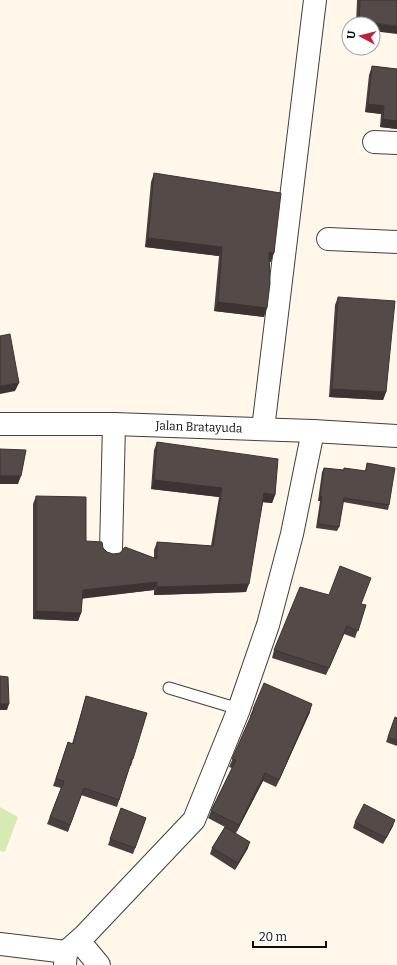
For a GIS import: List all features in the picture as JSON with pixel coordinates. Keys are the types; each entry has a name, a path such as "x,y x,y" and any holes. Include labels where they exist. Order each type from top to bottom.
{"street":[{"path":"263,429 316,0"},
{"path":"374,142 397,143"},
{"path":"328,239 397,242"},
{"name":"Jalan Bratayuda","path":"0,424 114,424 313,431 397,436"},
{"path":"111,550 114,424"},
{"path":"70,953 194,820 239,709 268,625 292,534 313,431"},
{"path":"0,944 70,953 99,965"}],"lane":[{"path":"168,688 239,709"}],"green space":[{"path":"0,807 18,817 5,852 0,851"}],"building":[{"path":"360,0 397,0 397,26 381,24 381,16 359,16"},
{"path":"372,66 397,69 397,121 383,119 384,106 368,104"},
{"path":"154,173 281,193 274,253 269,252 270,283 267,308 218,302 222,247 148,238"},
{"path":"338,297 395,301 386,392 332,389"},
{"path":"10,334 19,383 0,386 0,336"},
{"path":"157,442 278,459 275,495 264,493 249,584 157,587 157,582 83,590 81,613 36,611 36,496 86,497 86,541 102,542 103,548 107,552 113,554 120,553 125,547 157,559 157,542 213,546 222,488 154,480"},
{"path":"0,449 26,450 21,476 0,476"},
{"path":"367,463 395,468 389,505 344,498 339,527 318,524 324,468 344,470 344,468 366,471"},
{"path":"340,566 371,578 361,604 366,605 358,631 347,626 329,668 274,650 300,587 329,595"},
{"path":"0,676 8,677 9,704 0,704"},
{"path":"264,683 312,704 279,780 265,773 239,825 211,811 236,760 232,759"},
{"path":"86,696 147,713 119,800 84,788 70,825 50,817 64,781 56,779 68,742 73,744"},
{"path":"395,717 397,718 397,741 388,737"},
{"path":"364,804 395,820 386,838 355,822"},
{"path":"121,808 146,818 135,848 110,839"},
{"path":"225,827 250,842 238,863 212,848"}]}
